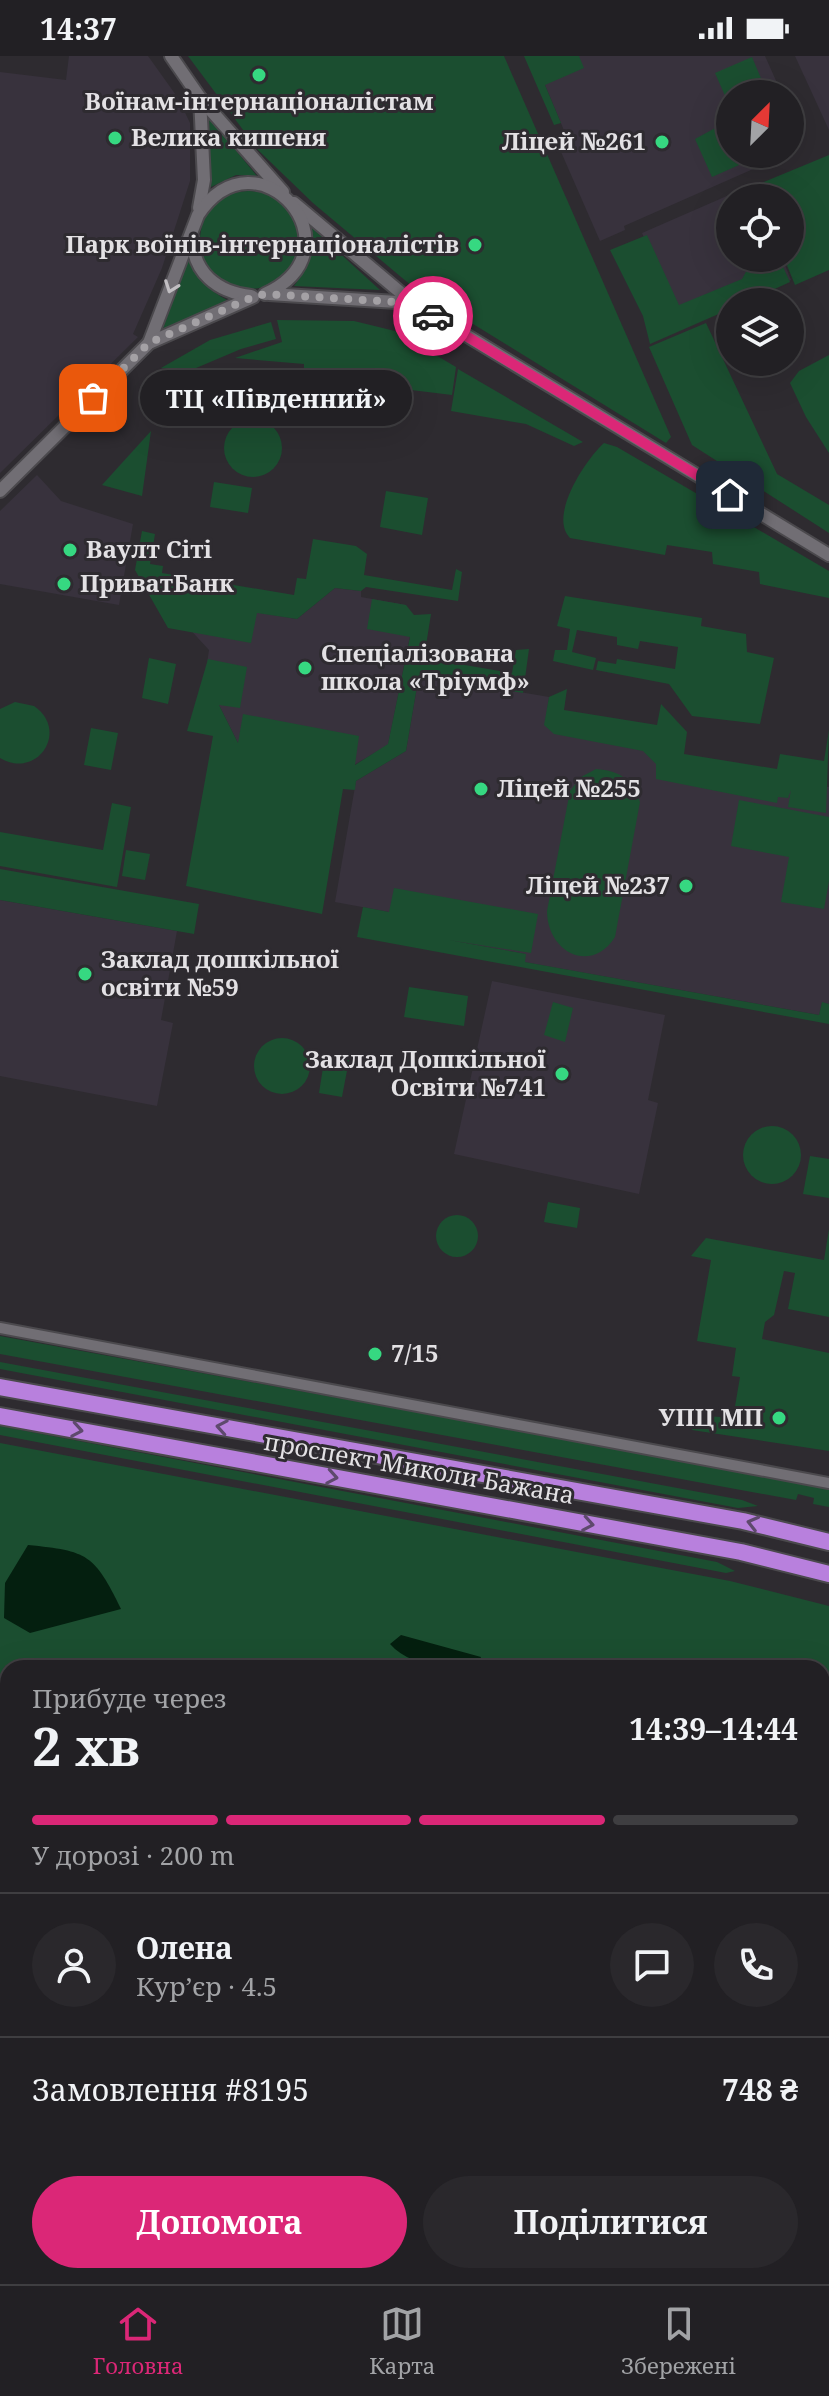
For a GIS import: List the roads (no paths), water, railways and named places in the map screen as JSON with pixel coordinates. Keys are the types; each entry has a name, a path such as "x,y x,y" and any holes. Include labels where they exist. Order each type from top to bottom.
{"highway":[{"name":"проспект Миколи Бажана","path":"0,1387 743,1521 829,1542"},
{"name":"проспект Миколи Бажана","path":"0,1416 741,1552 829,1574"}],"street":[{"path":"171,56 200,98 289,198 413,303 829,555"},
{"path":"198,215 204,180 200,98"},
{"path":"0,491 149,343 290,279 304,253 303,224 289,198 261,184 231,186 206,202 198,215 149,343"},
{"path":"192,230 197,263 206,277 233,294 413,303"},
{"path":"0,1328 829,1483"}],"place":[{"name":"Воїнам-інтернаціоналістам","path":"259,75"},
{"name":"Велика кишеня","path":"115,138"},
{"name":"Ліцей №261","path":"662,142"},
{"name":"Парк воїнів-інтернаціоналістів","path":"475,245"},
{"name":"ТЦ «Південний»","path":"93,398"},
{"name":"Ваулт Сіті","path":"70,550"},
{"name":"ПриватБанк","path":"64,584"},
{"name":"Спеціалізована школа «Тріумф»","path":"305,668"},
{"name":"Ліцей №255","path":"481,789"},
{"name":"Ліцей №237","path":"686,886"},
{"name":"Заклад дошкільної освіти №59","path":"85,974"},
{"name":"Заклад Дошкільної Освіти №741","path":"562,1074"},
{"name":"7/15","path":"375,1354"},
{"name":"УПЦ МП","path":"779,1418"}]}
